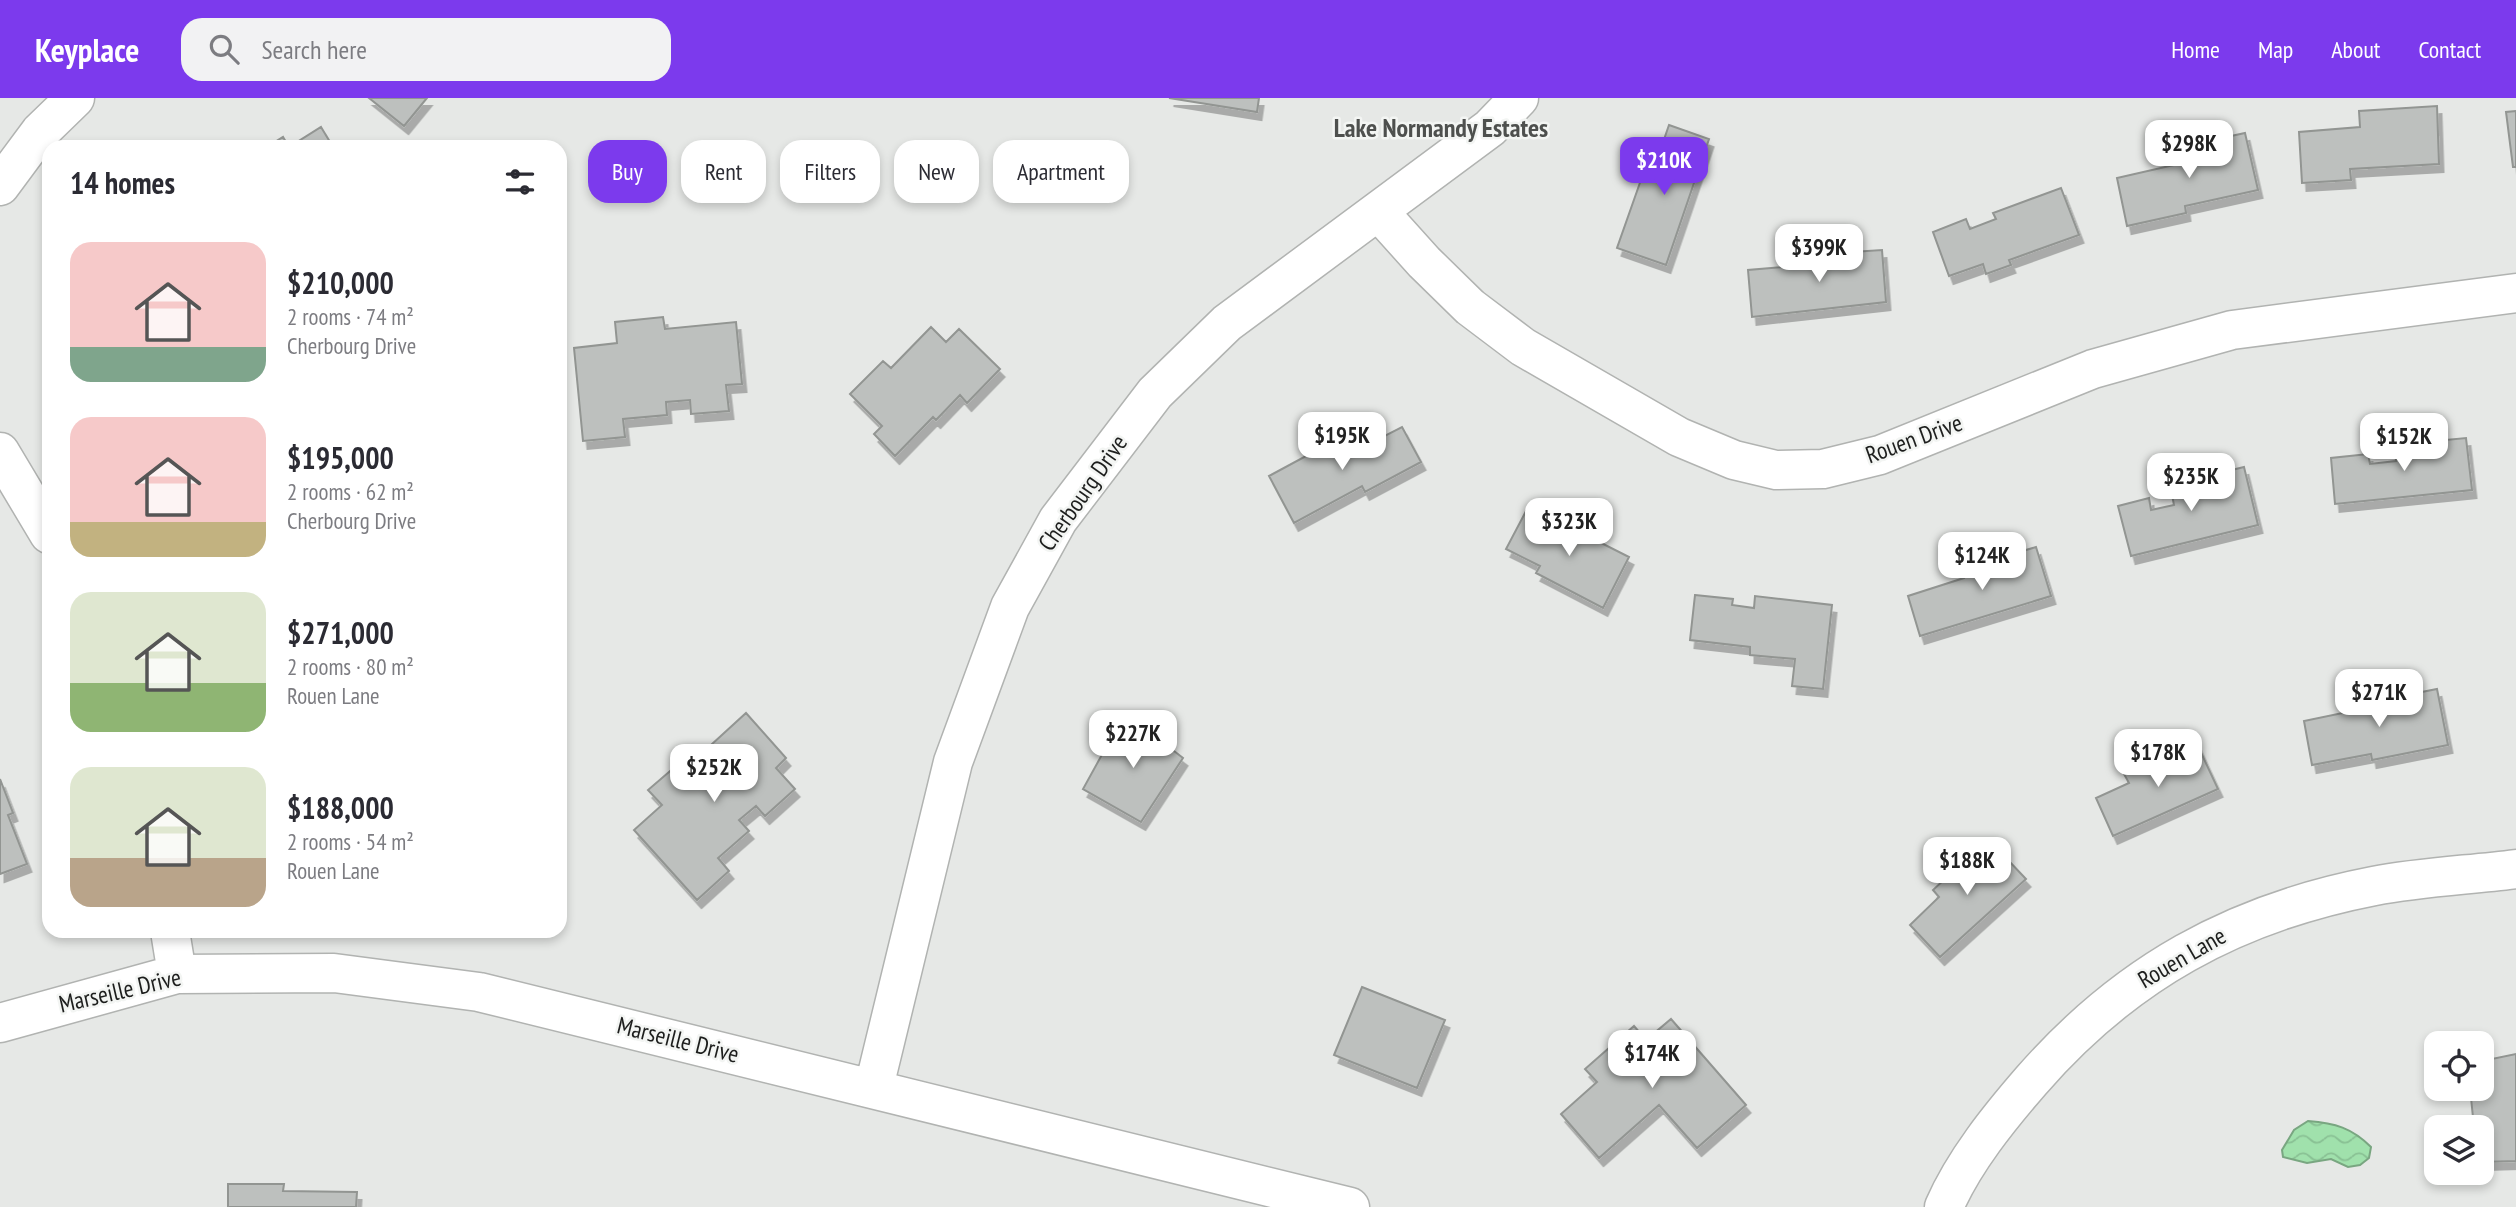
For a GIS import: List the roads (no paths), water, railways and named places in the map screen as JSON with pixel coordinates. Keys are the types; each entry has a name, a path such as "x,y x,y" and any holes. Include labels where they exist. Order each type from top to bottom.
{"street":[{"path":"0,186 40,132 75,98"},
{"name":"Cherbourg Drive","path":"874,1087 953,762 1010,607 1058,520 1155,393 1227,323 1490,128 1519,98"},
{"name":"Rouen Drive","path":"1379,212 1423,262 1471,307 1523,347 1679,437 1734,460 1776,470 1823,469 1880,455 2093,369 2232,330 2516,293"},
{"path":"0,453 42,522"},
{"name":"Rouen Lane","path":"1944,1207 2004,1112 2056,1053 2115,998 2167,961 2225,931 2297,904 2375,886 2516,869"},
{"path":"171,938 177,974"},
{"name":"Marseille Drive","path":"0,1023 177,974 334,973 479,992 874,1087 1350,1207"}],"water":[{"path":"2308,1121 2335,1125 2357,1135 2371,1147 2369,1158 2360,1165 2348,1167 2331,1159 2307,1163 2283,1157 2282,1150 2294,1130"}],"district":[{"name":"Lake Normandy Estates","path":"1441,128"}]}
